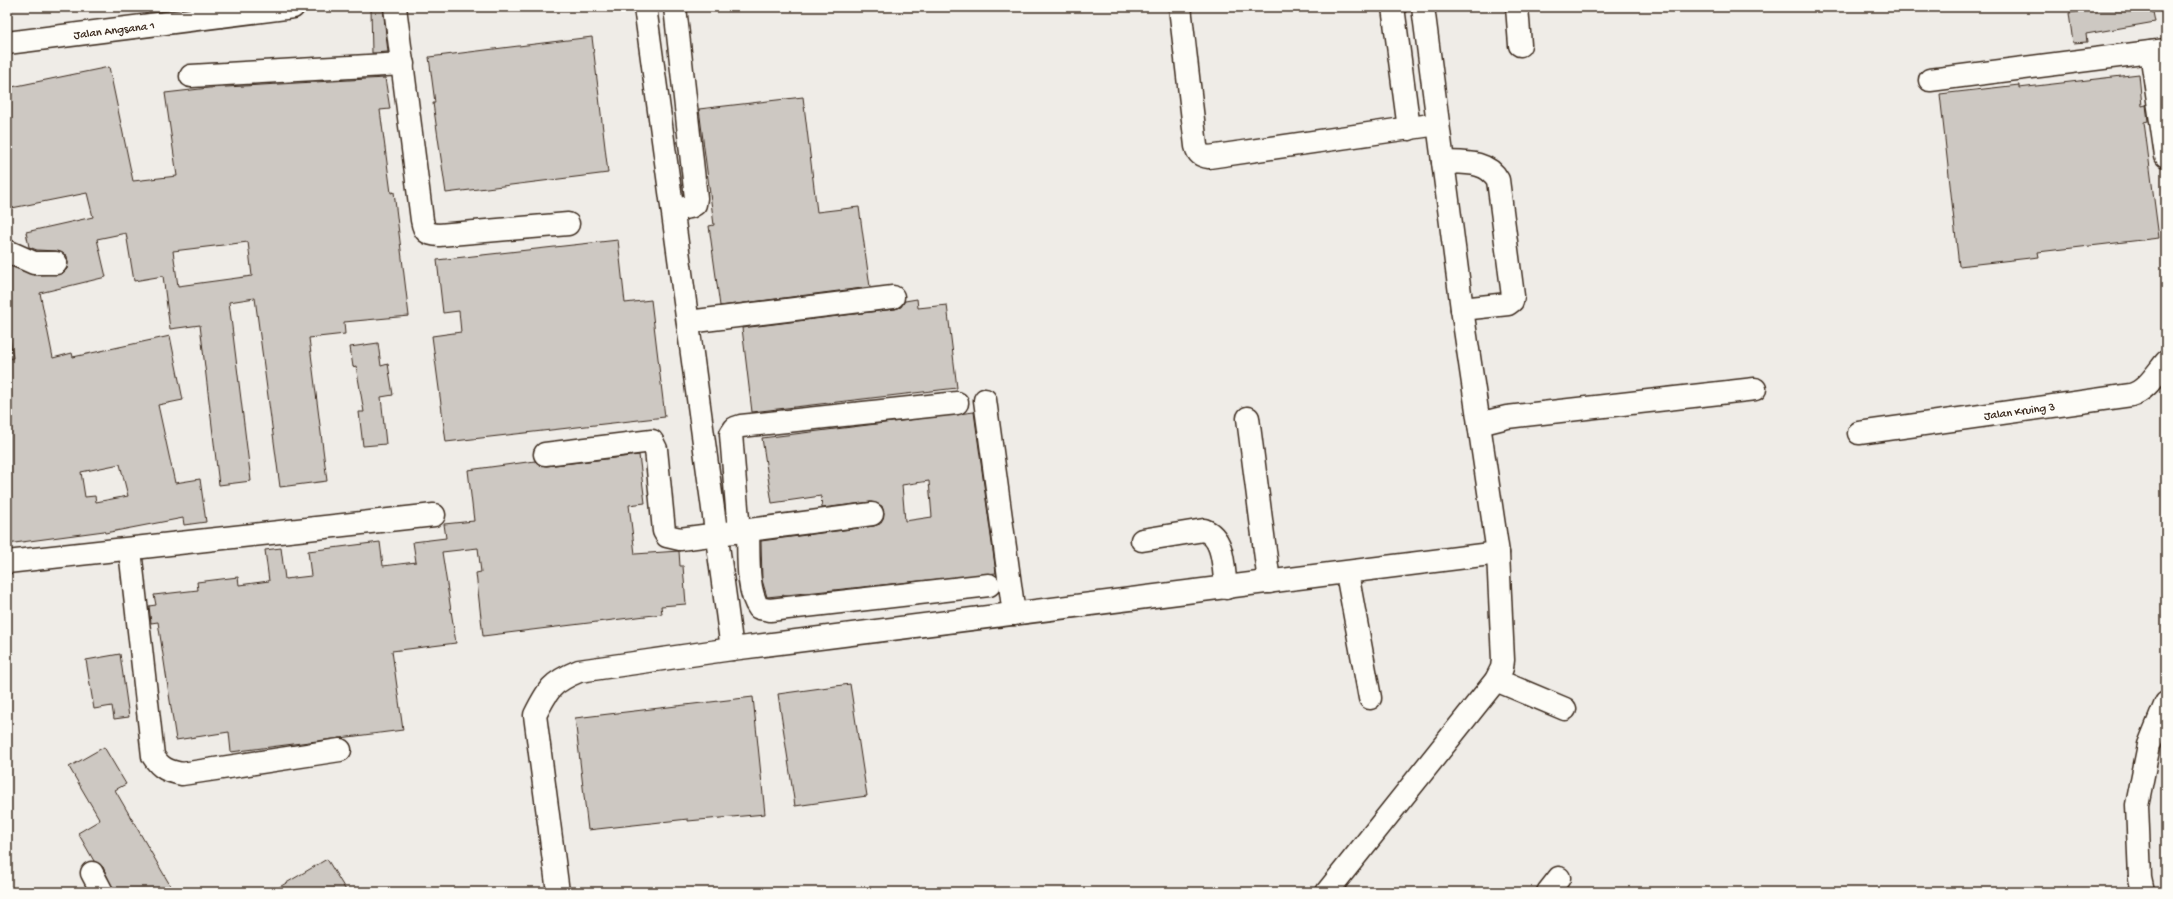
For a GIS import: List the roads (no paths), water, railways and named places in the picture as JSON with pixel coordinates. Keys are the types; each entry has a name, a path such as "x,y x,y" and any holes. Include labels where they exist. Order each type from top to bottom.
{"street":[{"name":"Jalan Angsana 1","path":"7,43 293,7"},
{"path":"395,7 422,220 425,231 429,234 439,235 568,224"},
{"path":"645,7 732,649"},
{"path":"673,210 690,207 695,204 696,198 675,7"},
{"path":"1180,7 1195,138 1199,154 1209,157 1438,124"},
{"path":"1392,7 1409,129"},
{"path":"1327,892 1496,680 1502,668 1503,660 1498,553 1462,309 1423,7"},
{"path":"1518,7 1520,45"},
{"path":"1930,80 2158,51 2166,156"},
{"path":"191,76 403,64"},
{"path":"1443,162 1484,165 1494,173 1498,180 1514,296 1512,301 1508,304 1462,309"},
{"path":"7,251 34,263 56,263"},
{"path":"688,322 893,296"},
{"name":"Jalan Kruing 3","path":"1859,433 2130,395 2138,393 2144,388 2166,362"},
{"path":"1479,424 1507,417 1755,390"},
{"path":"985,400 1014,614"},
{"path":"957,403 741,426 735,428 732,434 743,532 752,590 754,601 758,608 770,610 989,585"},
{"path":"1248,418 1269,582"},
{"path":"545,454 652,441 656,449 664,531 667,536 680,539 872,514"},
{"path":"7,562 130,550 434,515"},
{"path":"1142,540 1204,530 1211,532 1218,540 1226,588"},
{"path":"130,550 153,756 158,764 167,771 182,774 340,750"},
{"path":"558,892 535,714 547,692 561,679 579,671 732,649 1498,553"},
{"path":"1347,573 1370,698"},
{"path":"1496,680 1565,708"},
{"path":"2143,892 2140,878 2138,805 2149,745 2166,703"},
{"path":"92,873 102,892"}]}
